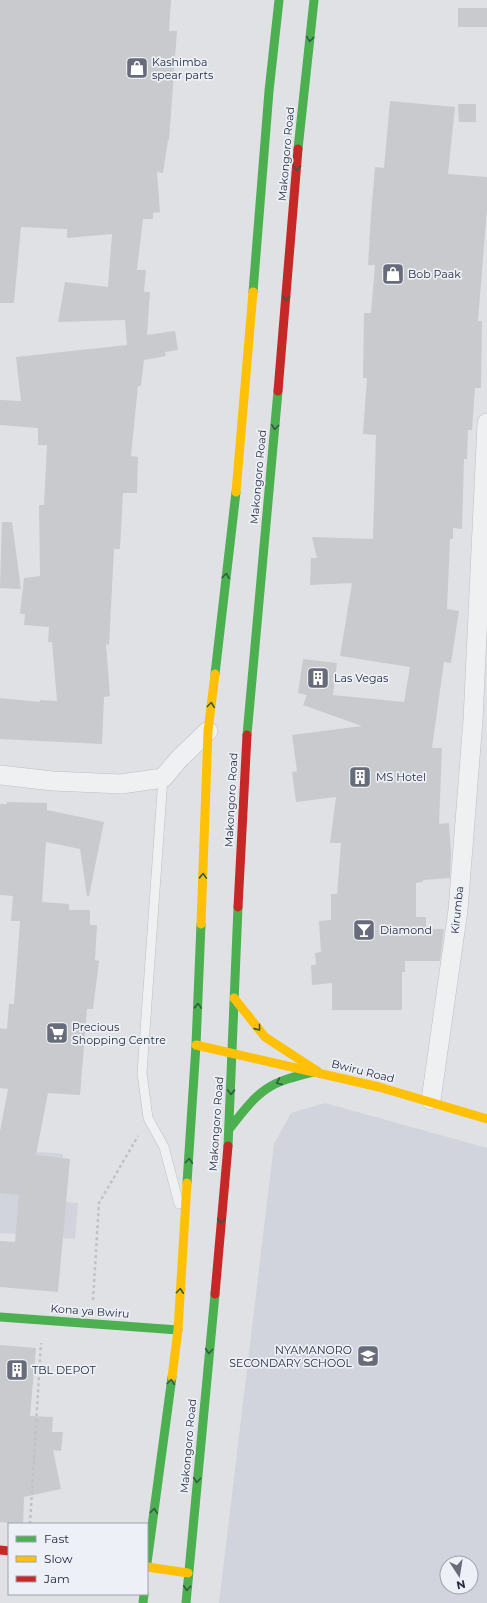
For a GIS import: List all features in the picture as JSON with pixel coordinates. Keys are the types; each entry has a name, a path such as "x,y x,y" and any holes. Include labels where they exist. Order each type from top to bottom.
{"main road":[{"name":"Makongoro Road","path":"148,1555 178,1330 196,1045 208,731 239,463 268,91 279,0"},
{"name":"Makongoro Road","path":"186,1603 230,1128 234,998 248,711 270,482 303,95 314,0"},
{"path":"234,998 265,1037 317,1071"},
{"name":"Bwiru Road","path":"196,1045 317,1071 431,1100 487,1119"},
{"path":"230,1128 251,1102 268,1087 285,1079 317,1071"},
{"name":"Kona ya Bwiru","path":"0,1317 178,1330"},
{"path":"148,1567 188,1573"}],"street":[{"name":"Kirumba","path":"431,1100 458,910 480,722 486,434"},
{"path":"0,775 53,781 121,784 163,778 179,759 208,731"}],"lane":[{"path":"163,778 142,1073 148,1118 164,1147 184,1224"}],"path":[{"path":"91,1323 99,1202 148,1118"},
{"path":"30,1523 42,1320"}],"shaded area":[{"name":"NYAMANORO SECONDARY SCHOOL","path":"325,1103 487,1148 487,1603 219,1603 274,1144 291,1113"},
{"path":"0,1148 63,1154 60,1194 23,1198 78,1203 75,1239 0,1233"}],"building":[{"path":"0,0 171,0 169,31 177,31 169,140 163,173 157,172 160,212 153,213 153,219 143,219 137,270 146,270 144,292 150,292 147,335 175,331 178,350 165,352 166,356 144,360 141,386 138,386 131,456 138,457 137,493 123,493 120,549 114,549 109,645 106,644 110,696 104,697 102,744 0,739 0,698 40,702 40,700 57,701 52,642 48,642 49,627 24,625 25,614 20,614 24,578 40,576 39,505 44,505 47,445 38,445 38,428 0,425 0,400 21,401 16,357 127,345 125,320 58,322 65,282 108,287 112,234 67,238 67,229 21,227 14,303 0,303"},
{"path":"458,8 487,8 487,27 458,27"},
{"path":"390,101 455,107 448,174 487,177 487,209 478,321 482,321 481,388 475,388 472,430 468,430 467,459 464,459 462,529 453,528 453,539 450,539 447,609 459,611 451,663 444,662 432,748 442,748 439,824 449,823 451,854 450,878 423,880 423,882 416,883 416,917 426,917 426,929 444,929 440,961 405,961 405,972 402,972 402,1010 332,1010 332,983 312,985 311,965 316,965 315,953 321,952 319,921 331,920 331,894 337,894 341,843 330,843 336,797 296,802 292,772 297,771 292,735 362,726 303,705 307,695 298,693 303,659 337,663 333,695 404,702 410,667 340,656 352,583 310,585 311,558 317,558 312,537 373,539 376,435 363,434 367,378 363,378 364,313 371,313 375,265 368,265 375,167 384,168"},
{"path":"458,104 476,104 476,122 459,122"},
{"path":"2,522 12,522 21,589 0,588"},
{"path":"7,802 47,803 47,810 104,822 89,896 87,896 80,849 46,842 42,902 69,904 69,910 90,910 90,925 97,925 95,960 99,961 93,1009 87,1009 80,1095 48,1093 36,1155 70,1159 58,1292 0,1287 0,1241 15,1242 19,1195 0,1193 0,1131 8,1089 0,1088 0,1028 7,1029 9,1004 14,1004 20,921 11,921 13,896 0,895 0,804 7,804"},
{"path":"0,1345 36,1348 30,1416 53,1417 52,1432 63,1432 61,1451 53,1450 61,1489 24,1497 23,1523 0,1522"}],"traffic: fast":[{"path":"253,292 269,91 279,0"},
{"path":"298,149 314,0"},
{"path":"247,735 278,391"},
{"path":"215,674 236,492"},
{"path":"228,1146 238,907"},
{"path":"187,1183 196,1045 201,924"},
{"path":"230,1128 250,1104 266,1089 287,1079 317,1071"},
{"path":"186,1603 215,1294"},
{"path":"0,1317 178,1330"},
{"path":"148,1556 172,1377"},
{"path":"143,1603 144,1595"}],"traffic: slow":[{"path":"236,492 253,292"},
{"path":"201,924 208,731 215,674"},
{"path":"234,998 265,1037 317,1071"},
{"path":"196,1045 379,1087 487,1119"},
{"path":"172,1377 178,1330 187,1183"},
{"path":"148,1567 188,1573"}],"traffic: jam":[{"path":"278,391 298,149"},
{"path":"238,907 247,735"},
{"path":"215,1294 228,1146"},
{"path":"0,1550 8,1551"}],"place":[{"name":"Kashimba spear parts","path":"137,68"},
{"name":"Bob Paak","path":"393,274"},
{"name":"Las Vegas","path":"318,678"},
{"name":"MS Hotel","path":"360,777"},
{"name":"Diamond","path":"364,930"},
{"name":"Precious Shopping Centre","path":"57,1033"},
{"name":"NYAMANORO SECONDARY SCHOOL","path":"368,1356"},
{"name":"TBL DEPOT","path":"17,1370"}]}
